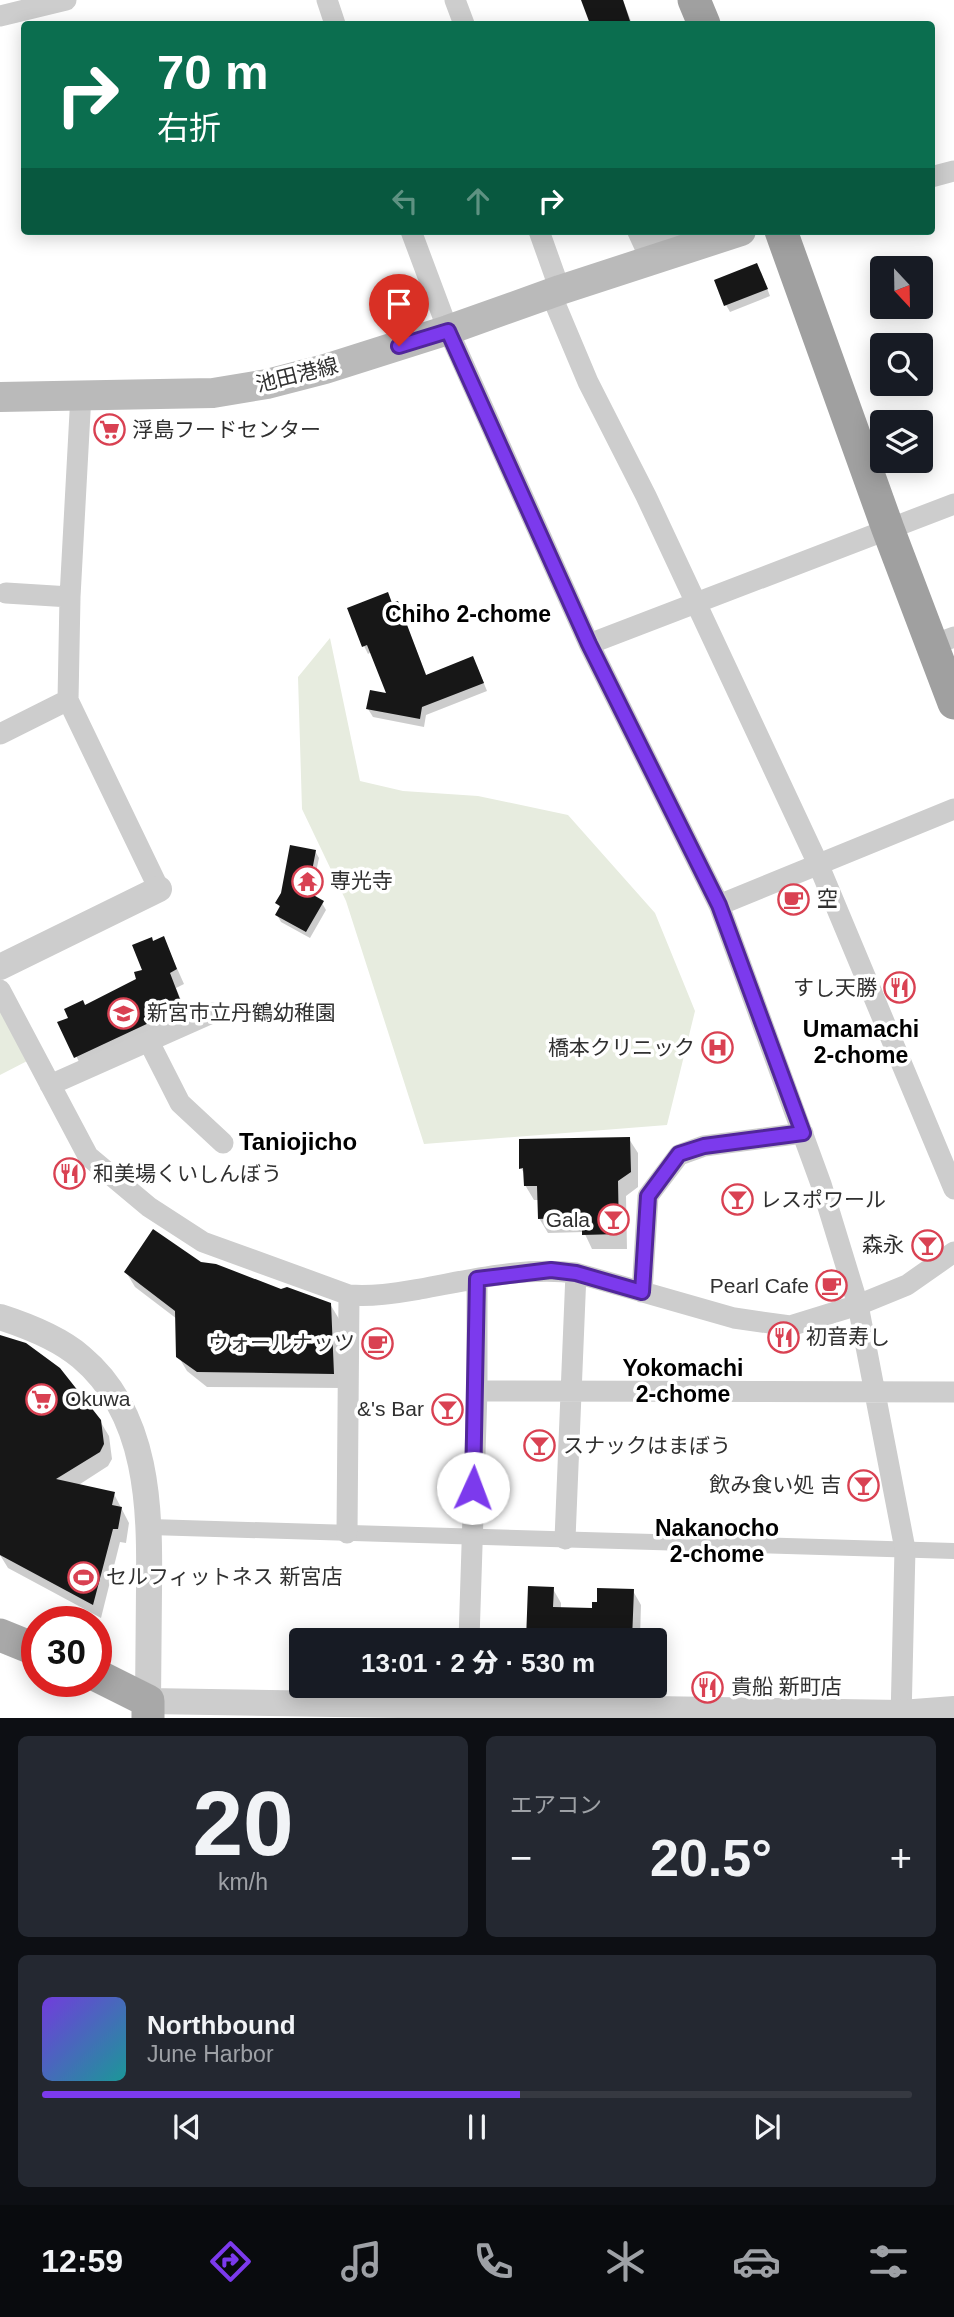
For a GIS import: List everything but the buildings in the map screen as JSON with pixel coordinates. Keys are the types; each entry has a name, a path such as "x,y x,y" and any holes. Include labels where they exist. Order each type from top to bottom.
{"highway":[{"path":"694,0 703,21"},
{"path":"782,235 888,529 943,641 954,703"}],"main road":[{"name":"池田港線","path":"0,397 213,393 268,384 448,331 729,235"},
{"path":"0,1635 21,1644"},
{"path":"112,1686 148,1710"}],"street":[{"path":"0,16 30,17 66,0"},
{"path":"327,0 334,21"},
{"path":"455,0 463,21"},
{"path":"935,176 954,171"},
{"path":"412,235 448,331 589,644 719,905 821,1184 858,1305 905,1549 901,1716"},
{"path":"540,235 556,292 587,382 646,496 818,866 954,1189"},
{"path":"0,967 159,889 68,700 70,597 81,394"},
{"path":"589,644 954,504"},
{"path":"6,593 70,597"},
{"path":"0,734 68,700"},
{"path":"719,905 954,809"},
{"path":"0,990 88,1156 149,1207 203,1242 349,1295 370,1297 551,1270 576,1273 734,1318 790,1326 858,1305 907,1284 954,1252"},
{"path":"50,1085 212,1013"},
{"path":"149,1042 180,1103 223,1143"},
{"path":"642,1292 648,1196 679,1154 704,1146 803,1133"},
{"path":"565,1539 576,1273"},
{"path":"469,1628 477,1391 477,1279"},
{"path":"347,1533 349,1295"},
{"path":"0,1317 50,1337 82,1357 101,1378 130,1426 142,1461 150,1527 148,1710 467,1704 901,1716 954,1709"},
{"path":"477,1391 954,1392"},
{"path":"150,1527 954,1551"}],"shaded area":[{"path":"330,638 360,781 403,791 478,796 568,815 655,913 695,1011 667,1125 424,1144 346,901 302,809 298,677"},
{"path":"0,998 31,1059 0,1075"}],"place":[{"name":"浮島フードセンター","path":"109,430"},
{"name":"専光寺","path":"307,881"},
{"name":"空","path":"794,899"},
{"name":"すし天勝","path":"900,988"},
{"name":"新宮市立丹鶴幼稚園","path":"124,1013"},
{"name":"橋本クリニック","path":"718,1048"},
{"name":"和美場くいしんぼう","path":"70,1174"},
{"name":"レスポワール","path":"737,1200"},
{"name":"Gala","path":"613,1220"},
{"name":"森永","path":"927,1245"},
{"name":"Pearl Cafe","path":"832,1286"},
{"name":"初音寿し","path":"783,1337"},
{"name":"ウォールナッツ","path":"378,1343"},
{"name":"Okuwa","path":"42,1399"},
{"name":"&'s Bar","path":"447,1409"},
{"name":"スナックはまぼう","path":"540,1446"},
{"name":"飲み食い処 吉","path":"864,1485"},
{"name":"セルフィットネス 新宮店","path":"83,1577"},
{"name":"貴船 新町店","path":"708,1687"}],"district":[{"name":"Chiho 2-chome","path":"468,614"},
{"name":"Umamachi 2-chome","path":"861,1042"},
{"name":"Taniojicho","path":"298,1142"},
{"name":"Yokomachi 2-chome","path":"683,1381"},
{"name":"Nakanocho 2-chome","path":"717,1541"}],"route":[{"path":"399,346 448,331 602,673 719,905 803,1133 704,1146 679,1154 648,1196 642,1292 576,1273 551,1270 477,1279 477,1391 473,1488"}]}
